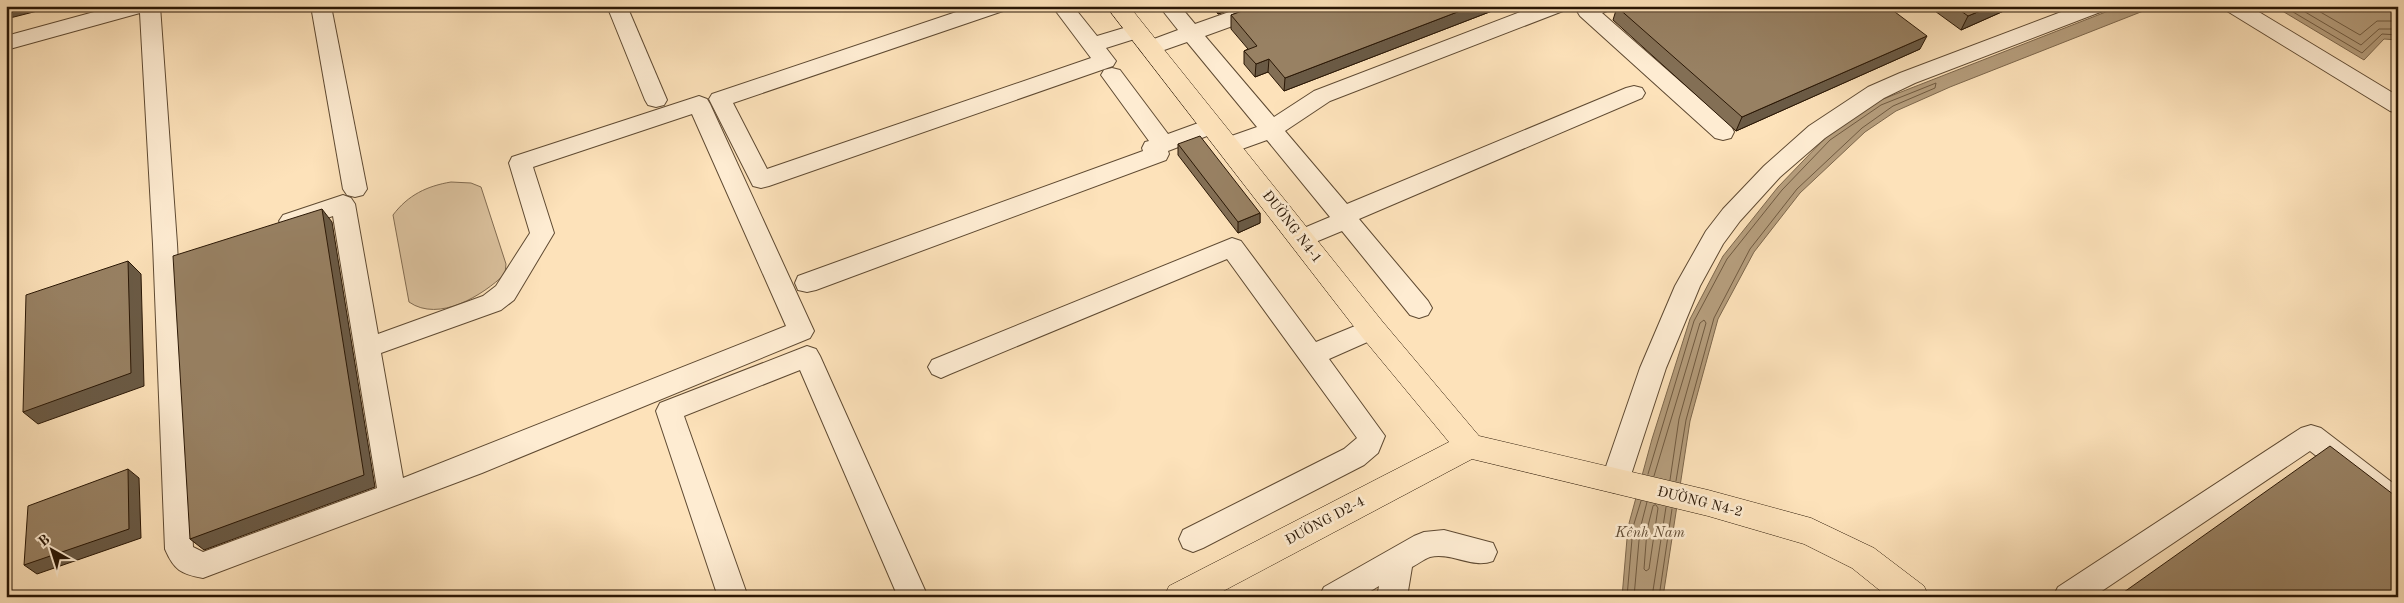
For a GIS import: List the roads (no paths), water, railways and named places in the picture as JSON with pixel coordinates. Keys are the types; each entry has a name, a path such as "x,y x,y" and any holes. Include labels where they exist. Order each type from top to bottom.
{"main road":[{"name":"ĐƯỜNG N4-1","path":"1117,6 1372,329 1470,446"},
{"name":"ĐƯỜNG N4-2","path":"1470,446 1708,503 1822,536 1863,558 1901,585 1913,597"},
{"name":"ĐƯỜNG D2-4","path":"1180,597 1470,446"}],"street":[{"path":"6,43 141,6"},
{"path":"150,6 175,258 179,549 182,557 189,563 204,565 392,495 481,461 801,331 699,104 520,163 542,233 505,293 492,304 367,348"},
{"path":"321,6 355,189"},
{"path":"617,6 656,100"},
{"path":"996,6 720,100 761,180 1104,61 1062,6"},
{"path":"1170,6 1419,308"},
{"path":"1092,45 1192,33 1267,6"},
{"path":"808,283 1158,154 1153,148 1164,144 1271,130 1322,96 1556,6"},
{"path":"1600,6 1587,11 1724,132"},
{"path":"1615,481 1654,361 1701,258 1729,218 1771,172 1810,136 1862,100 1916,75 1991,48 2096,6"},
{"path":"2234,6 2398,106"},
{"path":"1112,75 1164,144"},
{"path":"1301,239 1344,218 1634,93"},
{"path":"268,228 343,204 392,495"},
{"path":"941,367 1232,247 1370,432 1371,436 1368,445 1354,458 1193,539"},
{"path":"1312,356 1372,329"},
{"path":"733,597 669,411 807,356 913,597"},
{"path":"2068,597 2311,436 2398,503"},
{"path":"1334,597 1398,560 1424,546 1436,542 1483,552"},
{"path":"1392,597 1398,560"}],"water":[{"name":"Kênh Nam","path":"2121,6 2156,6 1950,87 1896,111 1865,132 1800,193 1754,252 1718,319 1690,421 1663,597 1622,597 1628,527 1652,439 1690,319 1723,256 1778,187 1827,136 1878,101"},
{"path":"2274,6 2398,6 2398,40 2384,39 2364,60"}]}
